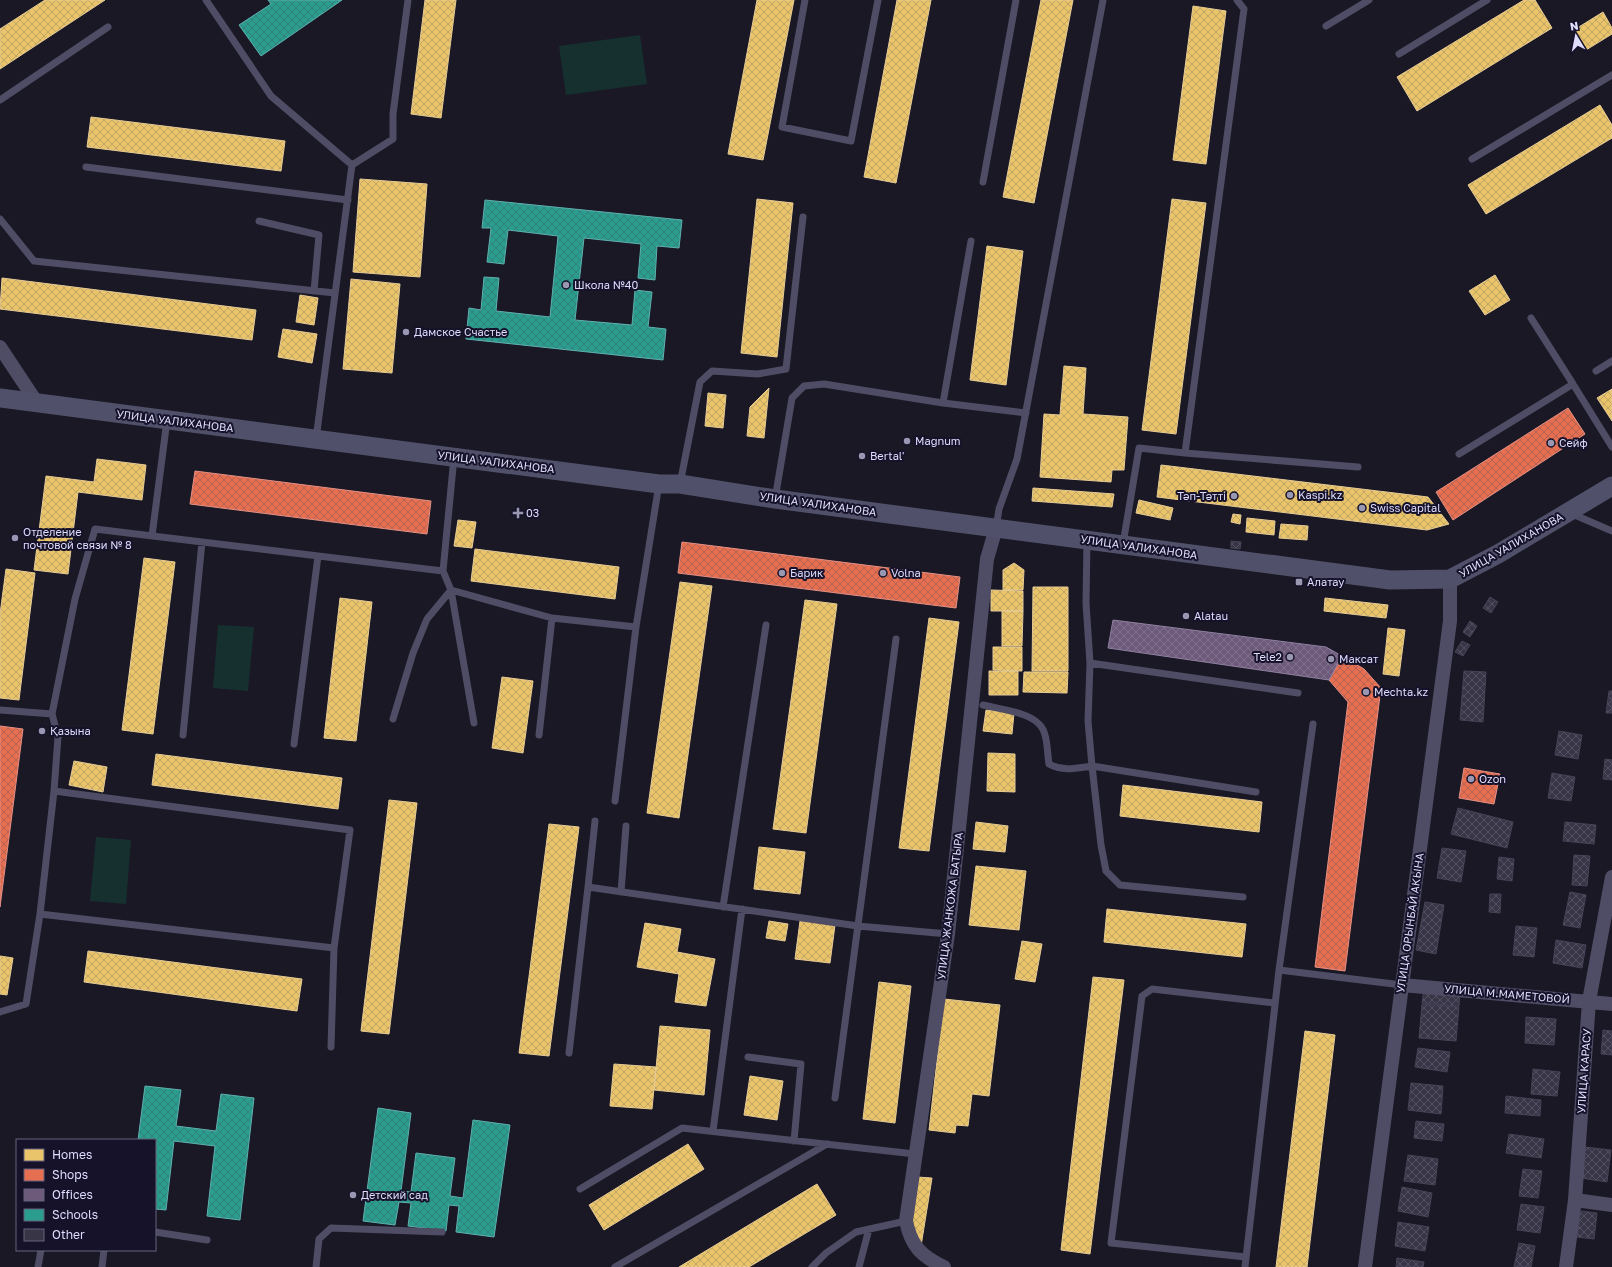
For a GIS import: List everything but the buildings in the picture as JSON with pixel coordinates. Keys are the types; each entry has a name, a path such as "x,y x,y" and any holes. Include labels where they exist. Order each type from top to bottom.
{"main road":[{"name":"УЛИЦА УАЛИХАНОВА","path":"0,398 659,484 680,484 775,499 1390,580 1450,580 1498,554 1612,486"}],"street":[{"path":"0,347 37,402"},
{"name":"УЛИЦА ЖАНКОЖА БАТЫРА","path":"944,1267 927,1263 909,1237 906,1221 948,934 987,558 996,528"},
{"name":"УЛИЦА ОРЫНБАЙ АКЫНА","path":"1366,1267 1450,621 1450,580"},
{"name":"УЛИЦА КАРАСУ","path":"1566,1267 1575,1200 1588,1001 1612,877"},
{"name":"УЛИЦА М.МАМЕТОВОЙ","path":"1402,984 1612,1004"},
{"path":"1575,1200 1612,1205"}],"lane":[{"path":"206,0 271,96 352,165"},
{"path":"352,165 393,139 393,114 408,0"},
{"path":"805,0 782,127 851,141 878,0"},
{"path":"983,182 1016,0"},
{"path":"996,528 999,509 1017,459 1103,0"},
{"path":"1185,454 1244,9 1237,0"},
{"path":"1326,26 1369,0"},
{"path":"1399,54 1487,0"},
{"path":"0,100 108,27"},
{"path":"1472,159 1612,75"},
{"path":"316,439 352,165"},
{"path":"86,167 348,200"},
{"path":"680,484 700,382 712,371 758,374 786,370 803,217"},
{"path":"0,219 34,261 335,293"},
{"path":"259,221 319,235 314,291"},
{"path":"943,403 971,241"},
{"path":"1531,318 1612,447"},
{"path":"1596,371 1612,361"},
{"path":"775,499 792,398 804,386 824,384 943,403 1026,413"},
{"path":"1459,454 1573,384"},
{"path":"152,536 167,419"},
{"path":"1123,544 1139,448 1185,454 1358,467"},
{"path":"454,457 443,571 451,590 474,724"},
{"path":"615,801 636,627 659,484"},
{"path":"1568,512 1612,531"},
{"path":"0,1012 26,1004 40,914 54,792 58,737 52,714 74,599 94,529 443,571"},
{"path":"1087,540 1086,603 1090,662 1088,721 1101,845 1106,871 1120,884 1243,898"},
{"path":"183,735 202,542"},
{"path":"294,744 318,556"},
{"path":"451,590 552,618 636,627"},
{"path":"393,719 413,653 427,619 451,590"},
{"path":"539,735 552,618"},
{"path":"723,906 766,625"},
{"path":"835,1098 896,639"},
{"path":"1090,662 1298,692"},
{"path":"983,705 1022,714 1040,724 1044,732 1049,764 1056,768 1067,770 1092,766 1256,792"},
{"path":"0,710 52,714"},
{"path":"1245,1267 1279,970 1313,724"},
{"path":"54,792 350,830 334,948 331,1047"},
{"path":"569,1053 595,820"},
{"path":"621,892 626,826"},
{"path":"588,887 858,926 948,934"},
{"path":"713,1132 742,909"},
{"path":"40,914 334,948"},
{"path":"1279,970 1402,984"},
{"path":"1246,1257 1111,1243 1142,996 1152,989 1275,1003"},
{"path":"748,1057 801,1064 794,1141"},
{"path":"580,1189 682,1128 915,1154"},
{"path":"615,1267 827,1144"},
{"path":"812,1267 826,1252 856,1232 906,1221"},
{"path":"316,1267 319,1239 331,1228 442,1232"},
{"path":"859,1267 869,1229"},
{"path":"156,1232 207,1240"},
{"path":"38,1267 40,1251"},
{"path":"102,1267 104,1251"}],"green space":[{"path":"640,35 647,84 566,95 559,46"},
{"path":"218,625 254,627 248,691 213,688"},
{"path":"96,837 131,840 126,904 90,901"}],"place":[{"name":"Школа №40","path":"566,285"},
{"name":"Дамское Счастье","path":"406,332"},
{"name":"Magnum","path":"907,441"},
{"name":"Сейф","path":"1551,443"},
{"name":"Bertal'","path":"862,456"},
{"name":"Kaspi.kz","path":"1290,495"},
{"name":"Тәп-Тәтті","path":"1234,496"},
{"name":"Swiss Capital","path":"1362,508"},
{"name":"03","path":"518,513"},
{"name":"Отделение почтовой связи № 8","path":"15,538"},
{"name":"Барик","path":"782,573"},
{"name":"Volna","path":"883,573"},
{"name":"Алатау","path":"1299,582"},
{"name":"Alatau","path":"1186,616"},
{"name":"Tele2","path":"1290,657"},
{"name":"Максат","path":"1331,659"},
{"name":"Mechta.kz","path":"1366,692"},
{"name":"Қазына","path":"42,731"},
{"name":"Ozon","path":"1471,779"},
{"name":"Детский сад","path":"353,1195"}]}
